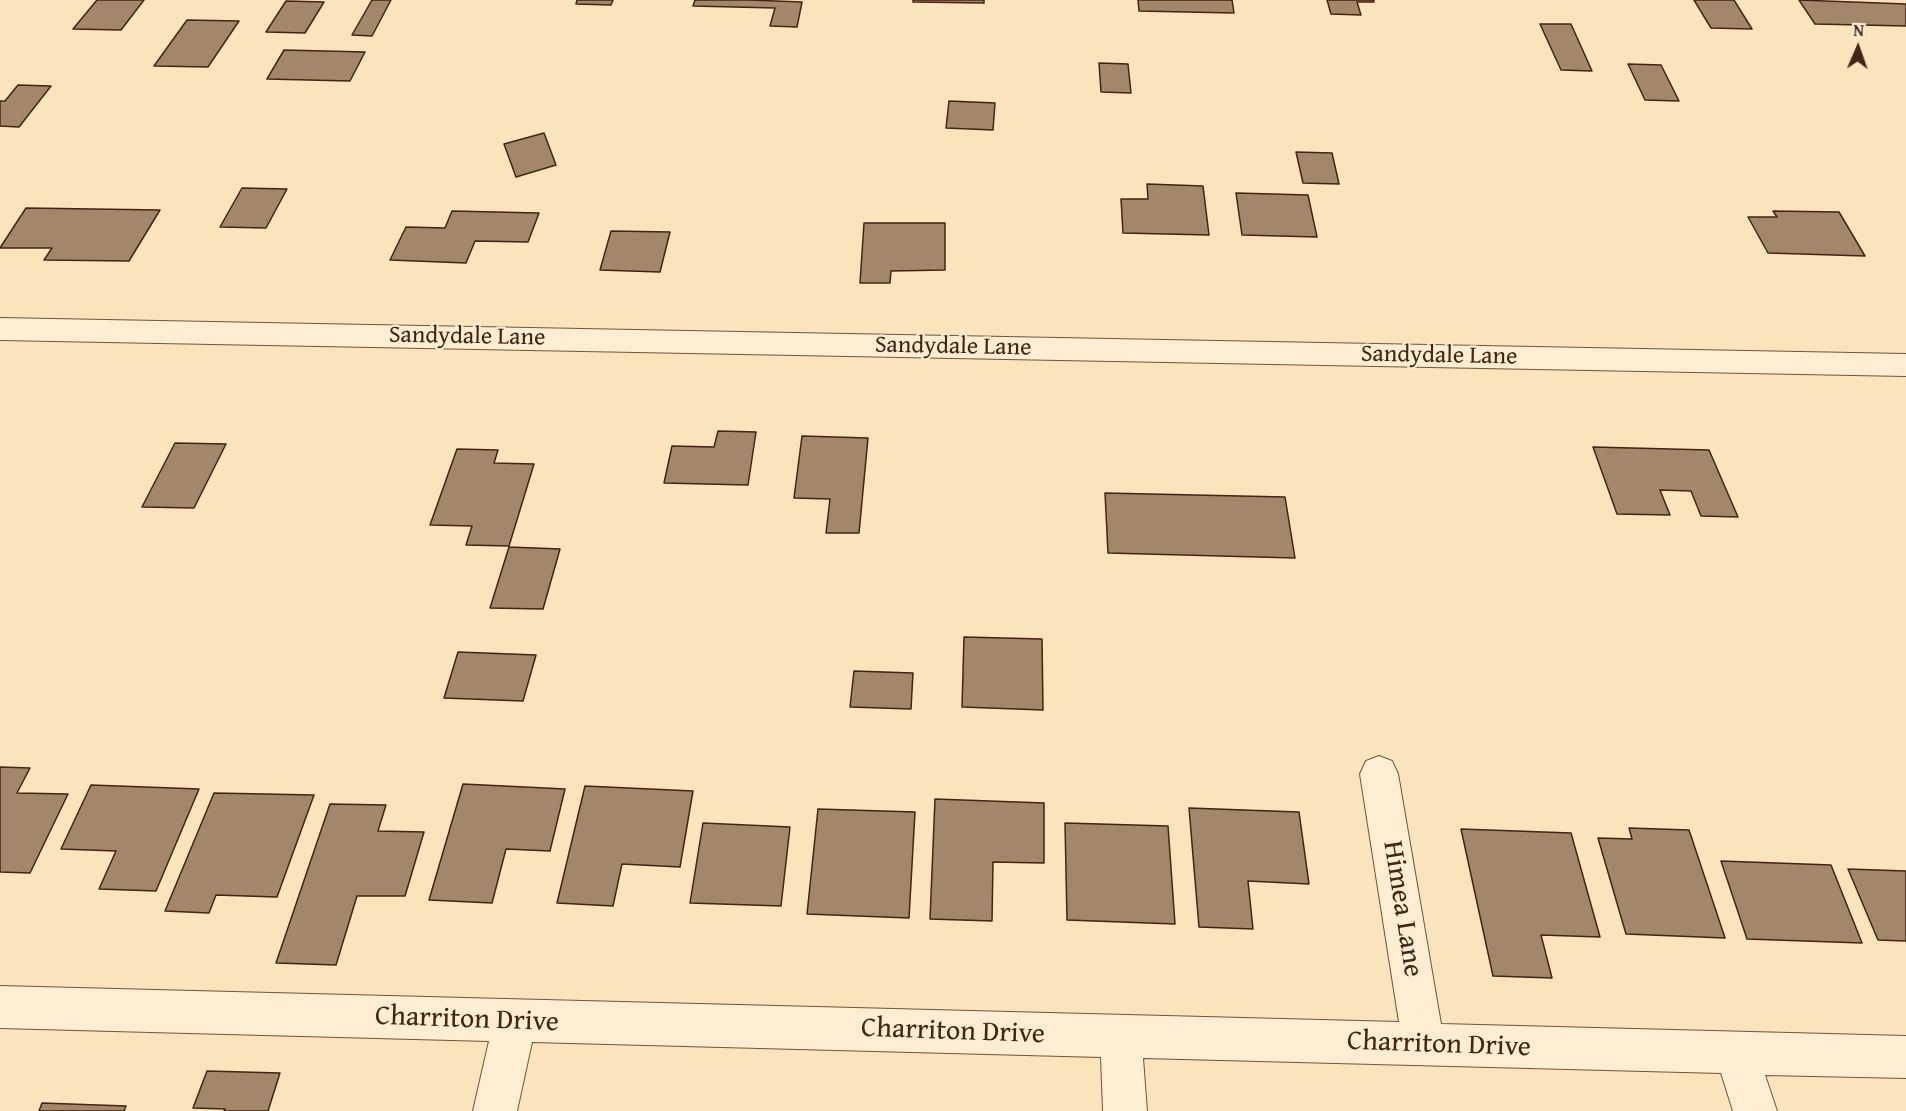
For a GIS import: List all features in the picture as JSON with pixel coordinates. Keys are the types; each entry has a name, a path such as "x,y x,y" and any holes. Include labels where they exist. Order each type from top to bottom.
{"street":[{"name":"Sandydale Lane","path":"0,329 1906,365"},
{"name":"Himea Lane","path":"1379,774 1424,1045"},
{"name":"Charriton Drive","path":"0,1007 1906,1057"},
{"path":"495,1111 515,1021"},
{"path":"1121,1037 1125,1111"},
{"path":"1736,1053 1755,1111"}],"building":[{"path":"97,0 144,0 121,30 73,29"},
{"path":"372,0 391,0 372,36 352,35"},
{"path":"577,0 613,0 611,5 576,4"},
{"path":"695,0 802,2 797,27 770,26 775,8 693,6"},
{"path":"913,0 984,0 984,3 913,2"},
{"path":"1138,0 1232,0 1234,13 1139,11"},
{"path":"1327,0 1374,0 1374,2 1357,2 1361,15 1331,14"},
{"path":"1694,0 1734,0 1752,29 1711,28"},
{"path":"1799,0 1906,4 1906,26 1815,24"},
{"path":"286,1 324,2 305,33 266,32"},
{"path":"187,20 239,21 208,67 154,66"},
{"path":"1540,24 1571,24 1592,71 1561,70"},
{"path":"284,50 365,52 350,81 267,79"},
{"path":"1099,63 1128,64 1131,93 1101,92"},
{"path":"1628,64 1661,65 1679,101 1645,100"},
{"path":"18,85 51,86 19,127 0,126 0,101 5,101"},
{"path":"949,101 995,103 993,130 946,128"},
{"path":"544,133 556,165 516,177 504,144"},
{"path":"1296,152 1332,153 1339,184 1303,183"},
{"path":"1147,184 1203,186 1209,235 1123,233 1121,199 1148,199"},
{"path":"242,188 287,189 266,228 220,227"},
{"path":"1236,193 1308,195 1317,237 1242,235"},
{"path":"26,208 160,210 129,261 44,260 52,248 0,248"},
{"path":"452,211 539,213 528,242 475,241 466,263 390,260 406,227 445,228"},
{"path":"1773,211 1839,212 1865,256 1768,253 1748,217 1777,217"},
{"path":"864,223 945,223 945,270 891,271 890,283 860,283"},
{"path":"611,231 670,232 660,272 600,270"},
{"path":"718,431 756,432 748,485 664,483 672,446 714,447"},
{"path":"802,436 868,438 859,533 826,533 830,499 794,498"},
{"path":"175,443 226,444 194,508 142,507"},
{"path":"1593,447 1709,450 1738,517 1701,516 1691,491 1660,490 1670,515 1617,514"},
{"path":"457,449 498,450 494,463 534,464 509,546 466,545 472,526 430,525"},
{"path":"1105,493 1285,497 1295,558 1108,553"},
{"path":"509,547 560,549 543,609 490,608"},
{"path":"964,637 1042,639 1043,710 962,707"},
{"path":"458,652 536,655 523,701 444,698"},
{"path":"854,671 913,673 911,709 850,707"},
{"path":"0,767 30,768 17,793 68,794 30,873 0,872"},
{"path":"463,784 565,789 550,851 506,849 492,903 429,900"},
{"path":"91,785 199,789 156,891 99,889 116,851 61,849"},
{"path":"585,786 693,791 680,867 622,864 613,906 557,903"},
{"path":"214,793 314,795 277,897 216,895 209,913 165,911"},
{"path":"935,799 1044,803 1044,863 993,862 992,921 930,919"},
{"path":"330,804 386,805 378,831 424,832 405,896 357,896 336,965 276,963"},
{"path":"1189,808 1299,812 1309,884 1248,881 1253,929 1199,927"},
{"path":"818,809 915,812 909,918 807,914"},
{"path":"703,823 790,827 781,906 690,903"},
{"path":"1065,823 1168,826 1175,924 1067,920"},
{"path":"1629,828 1689,830 1725,938 1626,934 1598,838 1632,839"},
{"path":"1461,829 1571,833 1600,937 1541,935 1552,978 1493,976"},
{"path":"1721,861 1831,865 1862,943 1747,939"},
{"path":"1848,869 1906,871 1906,941 1878,940"},
{"path":"207,1071 280,1073 268,1111 193,1108"},
{"path":"42,1103 126,1106 124,1111 39,1111"}]}
